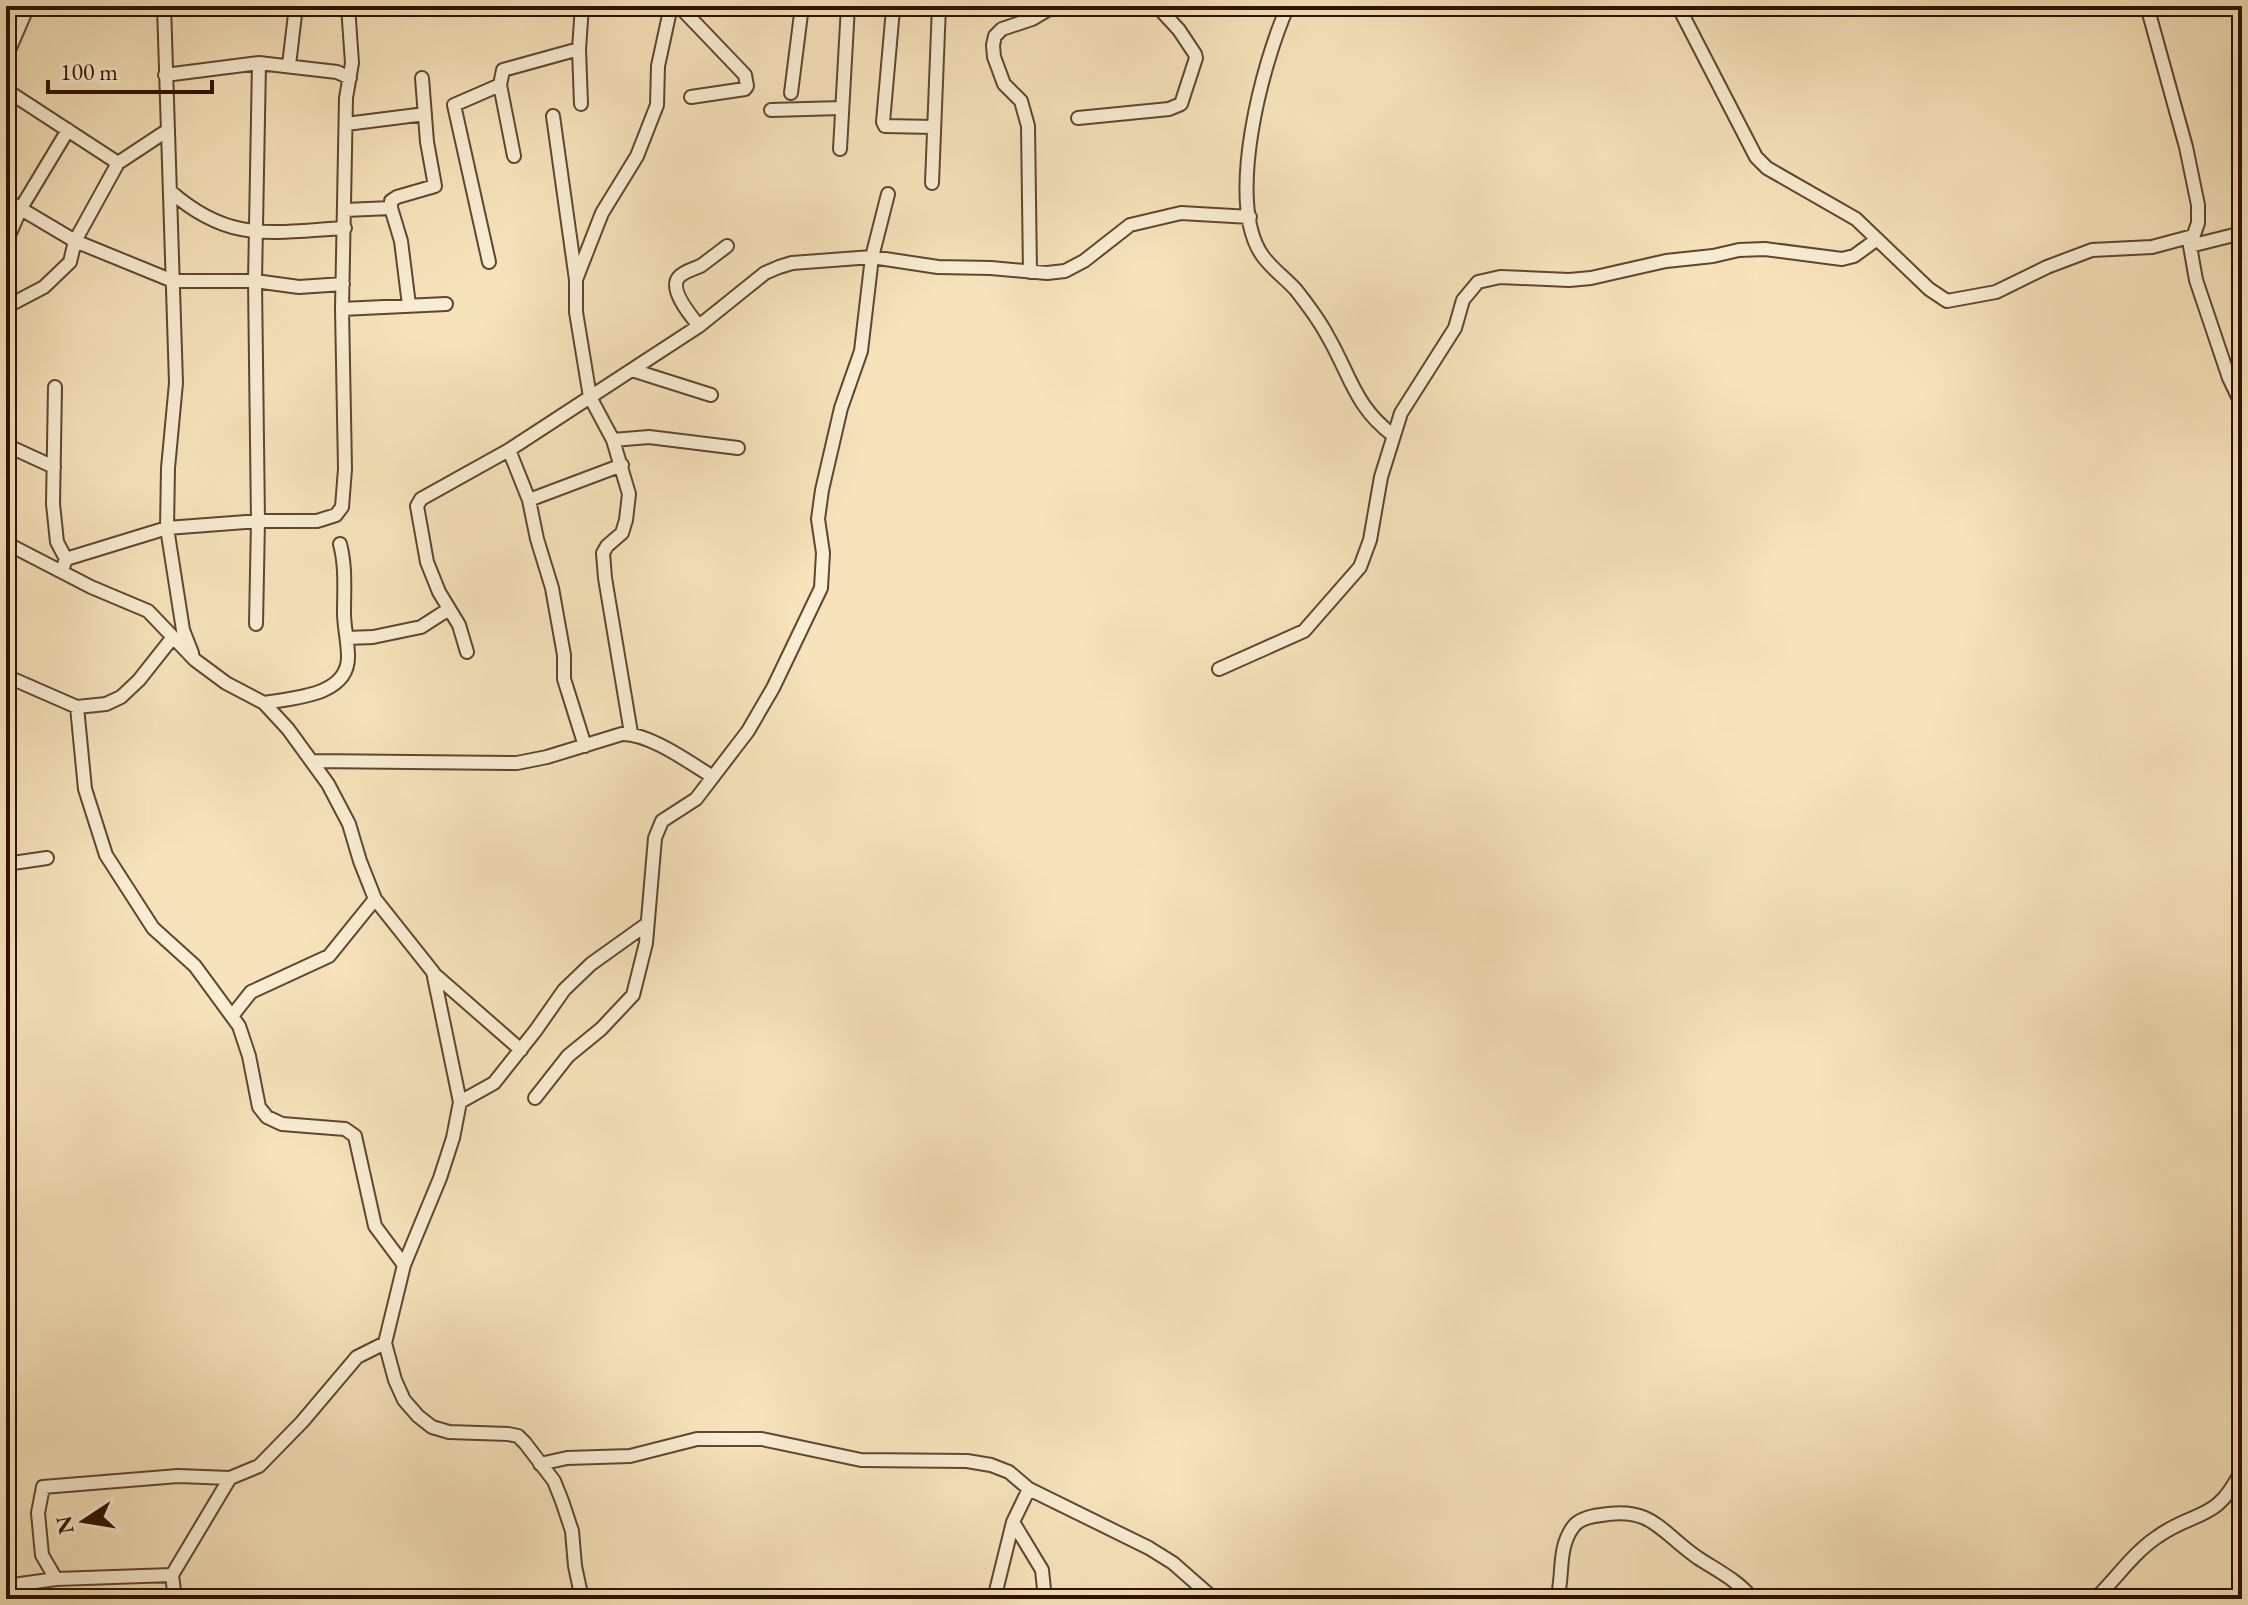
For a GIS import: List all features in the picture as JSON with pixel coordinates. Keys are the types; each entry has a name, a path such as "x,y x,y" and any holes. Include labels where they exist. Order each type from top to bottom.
{"street":[{"path":"6,57 28,6"},
{"path":"107,6 132,9 144,6"},
{"path":"164,6 176,383 168,468 167,528 183,630 195,660"},
{"path":"289,65 296,6"},
{"path":"64,565 167,528 258,521 317,521 336,515 342,507 345,488 342,309 346,98 352,47 348,6"},
{"path":"581,104 579,49 582,6"},
{"path":"576,280 602,213 637,156 657,105 658,66 671,6"},
{"path":"679,6 745,75 747,86 726,93 691,97"},
{"path":"791,93 802,6"},
{"path":"840,149 848,6"},
{"path":"932,183 939,6"},
{"path":"1030,272 1028,126 1021,101 1004,84 993,45 995,36 1002,29 1032,19 1054,6"},
{"path":"1078,118 1169,109 1181,104 1196,58 1179,30 1157,6"},
{"path":"1288,6 1269,53 1255,107 1247,192 1253,235 1261,254 1296,290 1326,333 1363,407 1375,422 1394,436"},
{"path":"1678,6 1718,82 1731,115 1756,157 1767,168 1856,219 1929,289 1947,301 1996,292 2047,267 2092,250 2152,247 2242,233"},
{"path":"2147,6 2186,147 2198,205 2198,223 2192,241 2196,280 2229,378 2242,405"},
{"path":"893,9 883,122 885,126 893,127 934,127"},
{"path":"514,156 500,85 503,70 579,49"},
{"path":"165,75 259,63 337,72 350,78"},
{"path":"256,624 255,281 259,63"},
{"path":"409,305 401,241 391,201 435,186 422,78"},
{"path":"489,262 454,105 500,85"},
{"path":"6,90 118,163"},
{"path":"771,110 841,108"},
{"path":"346,124 425,114"},
{"path":"553,116 576,280 576,312 590,397 613,440 629,494 622,533 603,553 631,733"},
{"path":"6,242 21,208 68,130"},
{"path":"6,307 44,287 70,262 75,241 118,163 168,130"},
{"path":"170,191 184,204 223,226 256,233 345,228"},
{"path":"535,1098 568,1056 601,1029 633,995 646,943 655,838 662,821 696,799 748,731 773,688 821,588 823,553 818,519 822,490 841,408 861,351 872,257 888,194"},
{"path":"6,200 75,241 173,281 255,281 299,287 343,284"},
{"path":"345,210 391,208"},
{"path":"467,652 459,625 439,592 427,562 417,506 421,499 509,450 699,326 765,273 792,263 872,257 938,267 1065,271 1084,261 1120,230 1160,217 1181,213 1250,217"},
{"path":"1219,669 1304,631 1360,567 1370,540 1381,477 1401,413 1455,328 1463,300 1478,282 1500,277 1591,278 1666,261 1739,250 1765,249 1842,259 1854,256 1876,240"},
{"path":"699,326 687,312 675,286 680,276 727,246"},
{"path":"342,309 446,304"},
{"path":"632,370 711,395"},
{"path":"55,387 53,504 57,542 64,565"},
{"path":"613,440 649,437 738,448"},
{"path":"6,445 54,467"},
{"path":"509,450 529,500 552,588 564,655 564,679 585,746"},
{"path":"529,500 622,465"},
{"path":"6,543 64,565 91,587 148,611 195,660 226,683 264,703 312,761 349,824 375,899 433,972 521,1050"},
{"path":"264,703 307,696 338,682 344,676 349,660 344,559 340,544"},
{"path":"347,638 373,637 421,627 449,609"},
{"path":"6,676 77,707 106,704 121,697 139,680 173,637"},
{"path":"77,707 85,789 106,855 153,928 195,966 239,1026 249,1056 259,1107 267,1117 282,1124 345,1129 355,1136 375,1226 404,1265"},
{"path":"312,761 517,763 631,733 661,746 713,777"},
{"path":"6,864 47,858"},
{"path":"232,1016 251,992 329,956 375,899"},
{"path":"460,1102 494,1083 564,990 591,964 647,924"},
{"path":"433,972 460,1102 440,1178 404,1265 385,1343 404,1400 418,1416 432,1427 449,1432 518,1436 554,1481 572,1531 582,1599"},
{"path":"56,1579 42,1555 38,1513 43,1487 178,1476 230,1478 255,1470 302,1422 357,1357 385,1343"},
{"path":"540,1464 567,1458 630,1456 697,1439 762,1439 861,1460 967,1461 1009,1472 1029,1489 1149,1548 1173,1563 1214,1599"},
{"path":"2095,1599 2136,1553 2159,1535 2219,1505 2242,1469"},
{"path":"175,1599 172,1575 230,1478"},
{"path":"994,1599 1013,1522 1029,1489"},
{"path":"1557,1599 1564,1546 1575,1524 1591,1516 1622,1511 1656,1523 1698,1557 1728,1575 1753,1599"},
{"path":"1013,1522 1042,1570 1045,1599"},
{"path":"6,1586 56,1579 172,1575"}]}
